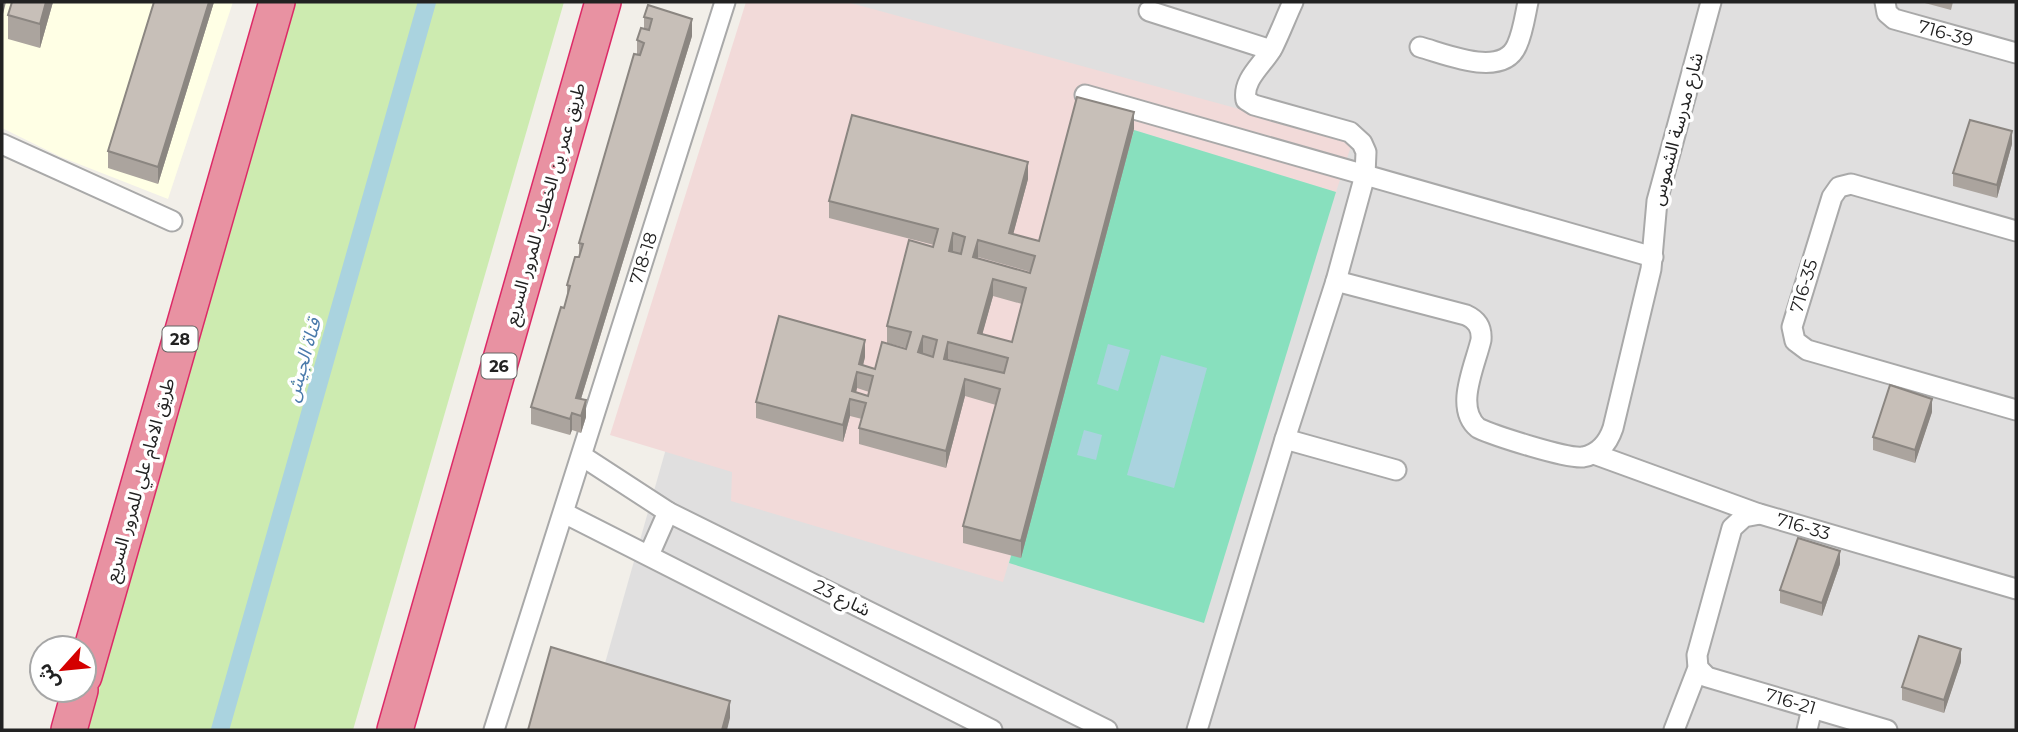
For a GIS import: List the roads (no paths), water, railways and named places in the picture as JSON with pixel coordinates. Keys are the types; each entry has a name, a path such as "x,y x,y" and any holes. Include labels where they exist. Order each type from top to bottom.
{"highway":[{"name":"طريق الامام علي للمرور السريع","path":"96,634 277,2"},
{"name":"طريق عمر بن الخطاب للمرور السريع","path":"395,730 603,2"},
{"path":"69,730 76,704"}],"street":[{"name":"718-18","path":"494,730 725,2"},
{"path":"1197,730 1336,281 1364,175 1366,152 1362,143 1350,132 1254,105 1247,100 1245,92 1251,77 1271,50 1293,2"},
{"path":"1420,47 1479,63 1500,62 1517,48 1528,2"},
{"name":"شارع مدرسة الشموس","path":"1594,454 1606,443 1613,428 1653,257 1657,201 1711,2"},
{"name":"716-39","path":"1885,2 1887,13 1894,19 2016,53"},
{"path":"1149,11 1271,50"},
{"path":"1085,95 1653,257"},
{"path":"2,144 172,221"},
{"name":"716-35","path":"2016,231 1851,184 1839,187 1832,197 1792,327 1795,341 1807,350 2016,410"},
{"path":"1336,281 1471,317 1482,335 1466,400 1466,413 1473,424 1484,430 1570,456 1594,454 1760,514"},
{"path":"1285,439 1396,470"},
{"name":"شارع 23","path":"582,456 668,512 1107,730"},
{"path":"649,555 668,512"},
{"path":"564,513 992,730"},
{"name":"716-33","path":"1674,730 1698,668 1697,655 1732,528 1744,517 1760,514 2016,589"},
{"name":"716-21","path":"1698,668 1707,677 1887,730"},
{"path":"1807,730 1812,708"}],"water":[{"path":"1108,344 1130,350 1118,391 1097,384"},
{"path":"1161,355 1207,368 1174,488 1127,475"},
{"path":"1084,430 1102,435 1096,460 1077,455"}],"waterway":[{"name":"قناة الجيش","path":"220,730 427,2"}]}
